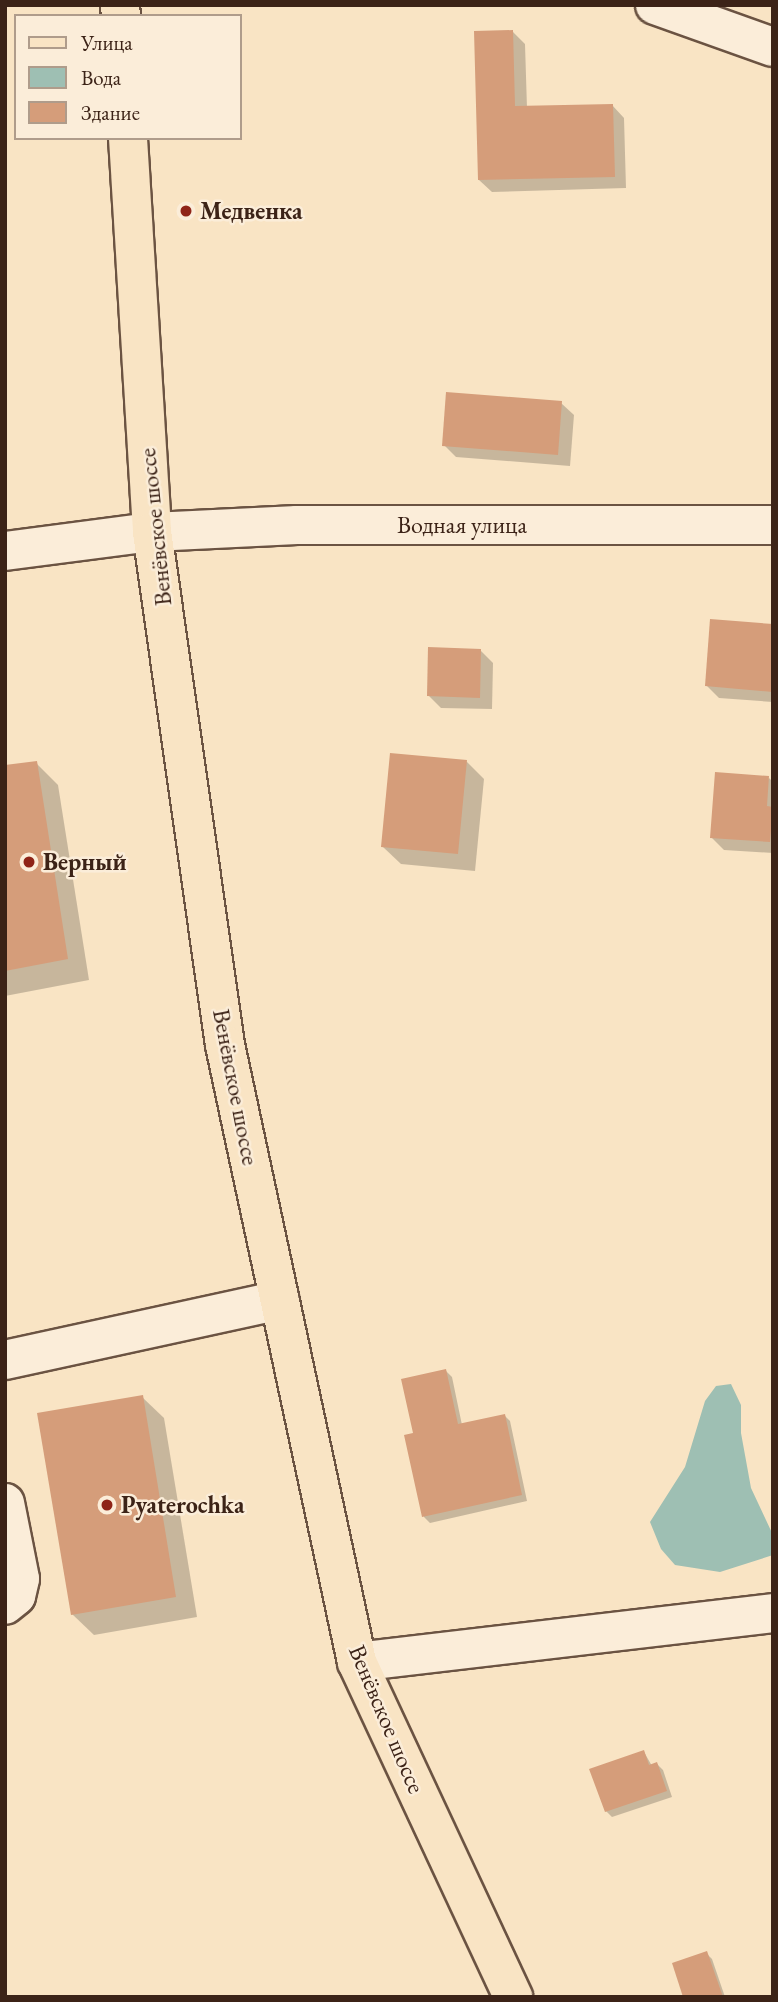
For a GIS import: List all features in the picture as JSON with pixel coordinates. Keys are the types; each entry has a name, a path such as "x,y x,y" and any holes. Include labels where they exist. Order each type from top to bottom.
{"main road":[{"name":"Венёвское шоссе","path":"128,140 152,532 225,1045 358,1662 513,1997"}],"street":[{"path":"655,5 773,47"},
{"name":"Водная улица","path":"5,551 152,532 297,525 773,525"},
{"path":"5,1360 280,1300"},
{"path":"5,1503 20,1579 16,1596 5,1605"},
{"path":"358,1662 773,1614"}],"water":[{"path":"731,1384 741,1405 741,1433 751,1488 773,1535 773,1555 720,1572 675,1565 661,1549 650,1522 685,1467 705,1401 716,1386"}],"building":[{"path":"513,30 515,106 613,104 615,177 478,180 474,31"},
{"path":"446,392 562,401 558,455 442,446"},
{"path":"710,619 773,624 773,692 705,686"},
{"path":"428,647 481,649 480,698 427,696"},
{"path":"390,753 467,760 458,854 381,847"},
{"name":"Верный","path":"37,761 68,959 5,971 5,765"},
{"path":"715,772 769,776 767,806 773,807 770,842 710,838"},
{"path":"446,1369 458,1424 505,1414 522,1495 422,1517 404,1435 413,1433 401,1379"},
{"name":"Pyaterochka","path":"143,1395 176,1597 71,1615 37,1413"},
{"path":"644,1750 649,1765 657,1762 667,1791 605,1812 589,1769"},
{"path":"707,1951 723,1997 683,1997 672,1963"}],"place":[{"name":"Медвенка","path":"186,211"},
{"name":"Верный","path":"29,862"},
{"name":"Pyaterochka","path":"107,1505"}]}
